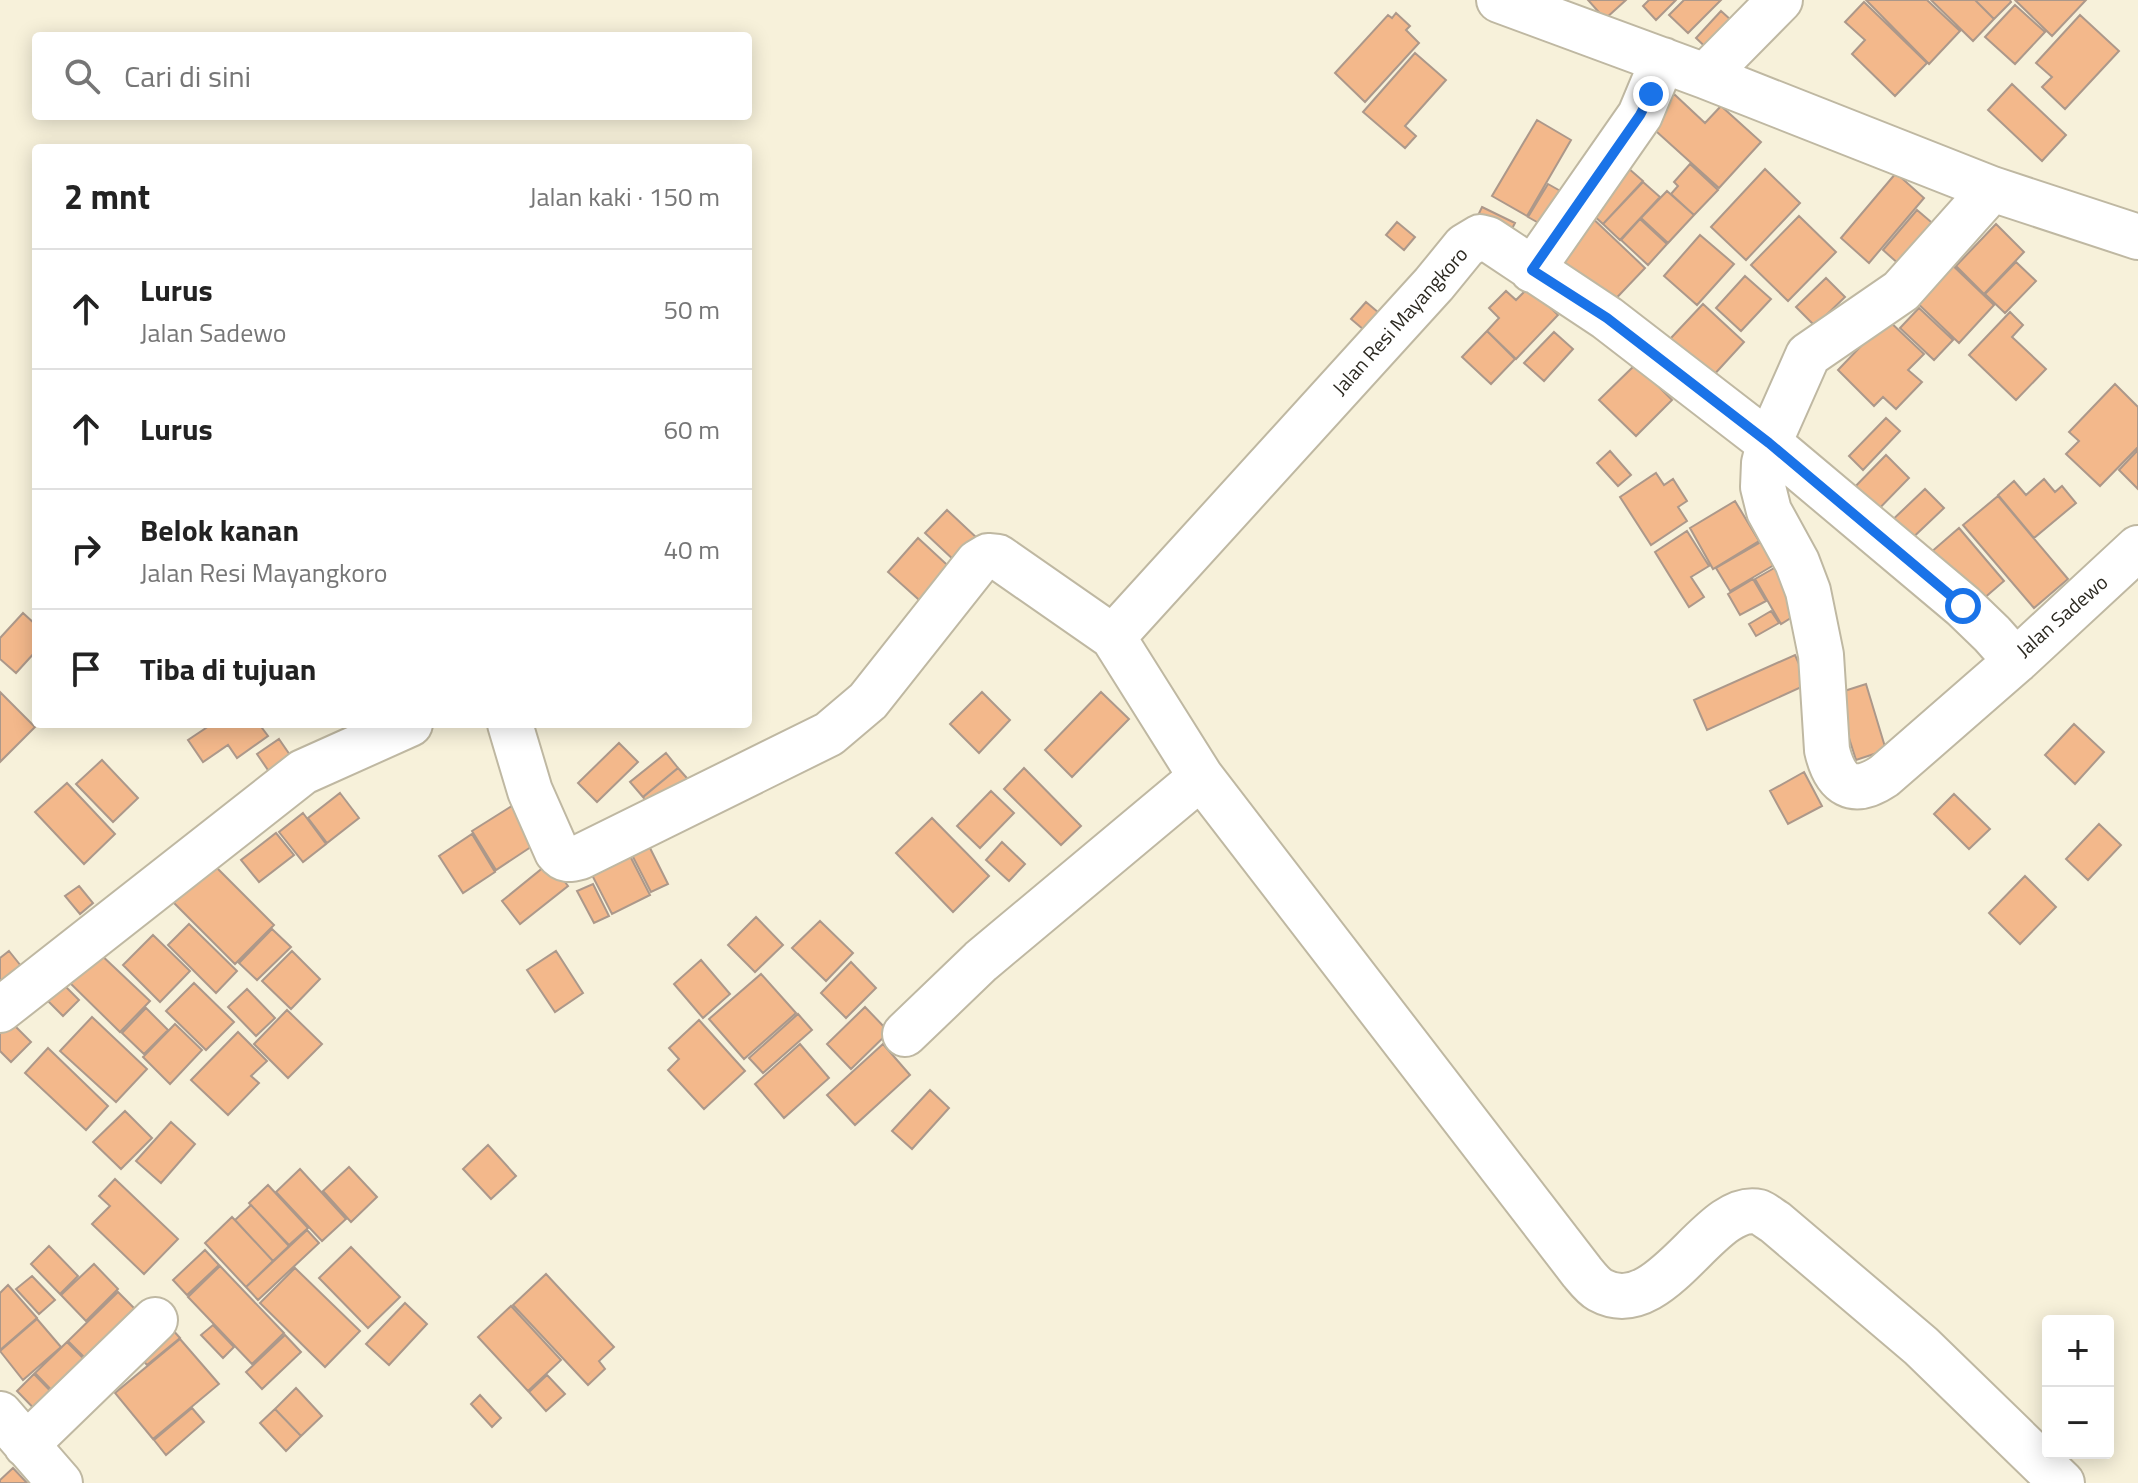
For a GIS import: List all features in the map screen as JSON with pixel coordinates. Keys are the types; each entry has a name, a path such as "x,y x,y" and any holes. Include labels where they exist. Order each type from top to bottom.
{"street":[{"path":"1499,0 1705,76 1992,189 2138,237"},
{"path":"1705,76 1762,6"},
{"path":"1532,270 1640,115 1663,60"},
{"path":"1992,189 1901,291 1808,355 1769,443 1763,487 1769,511 1797,562 1808,591 1821,655 1830,765 1851,788 1868,787 1935,734 2016,661"},
{"name":"Jalan Resi Mayangkoro","path":"1113,637 1424,296 1465,246 1474,239 1488,239 1532,270"},
{"name":"Jalan Sadewo","path":"1532,270 1607,318 1769,443 1963,606 2016,661 2138,548"},
{"path":"511,728 530,791 557,852 569,860 623,838 829,734 868,701 978,562 988,556 998,557 1113,637 1201,777 1598,1289 1618,1296 1637,1294 1658,1281 1724,1223 1741,1213 1759,1212 1775,1222 1921,1346 2062,1483"},
{"path":"0,1010 303,772 401,728"},
{"path":"905,1034 981,961 1201,777"},
{"path":"60,1483 13,1430 155,1320"}],"building":[{"path":"1588,0 1626,0 1605,19"},
{"path":"1649,0 1676,0 1656,20 1643,6"},
{"path":"1684,0 1721,0 1688,33 1669,15"},
{"path":"1866,0 1927,0 1960,31 1929,64"},
{"path":"1931,0 1975,0 1994,19 1973,41"},
{"path":"1975,0 2010,0 2011,2 1994,19"},
{"path":"2015,0 2086,0 2052,36"},
{"path":"1864,2 1927,63 1895,96 1852,54 1865,40 1845,22"},
{"path":"2015,5 2045,32 2015,64 1985,37"},
{"path":"1721,11 1742,30 1717,58 1696,38"},
{"path":"1396,13 1410,26 1406,30 1419,43 1365,102 1335,73 1388,15 1392,18"},
{"path":"2080,15 2119,51 2065,109 2042,87 2052,77 2036,63"},
{"path":"1415,53 1446,80 1405,126 1416,136 1405,148 1363,112"},
{"path":"2012,84 2066,135 2042,161 1988,110"},
{"path":"1674,94 1705,123 1721,106 1761,142 1719,188 1647,123"},
{"path":"1537,120 1571,140 1527,216 1492,196"},
{"path":"1620,161 1643,181 1603,224 1580,203"},
{"path":"1690,164 1718,190 1694,215 1671,194 1678,186 1674,182"},
{"path":"1765,169 1800,203 1746,260 1711,227"},
{"path":"1896,173 1924,198 1869,263 1841,238"},
{"path":"1643,182 1660,197 1620,240 1603,224"},
{"path":"1548,184 1573,198 1553,231 1528,217"},
{"path":"1667,191 1694,215 1668,243 1641,218"},
{"path":"1482,207 1515,223 1504,244 1472,228"},
{"path":"1917,210 1944,233 1909,273 1883,250"},
{"path":"1586,212 1645,268 1605,310 1557,264"},
{"path":"1799,216 1836,252 1788,301 1751,265"},
{"path":"1640,219 1667,244 1648,265 1621,240"},
{"path":"1397,222 1415,237 1404,250 1386,235"},
{"path":"1996,224 2024,252 1984,294 1956,266"},
{"path":"1700,235 1734,264 1697,305 1664,276"},
{"path":"1946,259 1994,305 1959,343 1910,296"},
{"path":"2016,262 2036,281 2005,313 1985,294"},
{"path":"1745,276 1771,299 1741,331 1716,308"},
{"path":"1826,278 1845,297 1815,326 1796,307"},
{"path":"1529,287 1558,315 1516,359 1487,331 1499,318 1489,308 1506,291 1516,300"},
{"path":"1366,302 1385,318 1370,335 1351,319"},
{"path":"1703,304 1744,342 1711,378 1670,339"},
{"path":"1919,308 1953,340 1934,360 1900,328"},
{"path":"2010,312 2023,325 2012,337 2046,369 2016,400 1969,355"},
{"path":"1887,319 1924,354 1908,370 1922,382 1896,409 1883,397 1874,406 1838,370"},
{"path":"1487,331 1515,359 1491,384 1462,357"},
{"path":"1554,332 1573,349 1544,381 1524,363"},
{"path":"1636,364 1672,400 1636,436 1599,400"},
{"path":"2115,384 2138,407 2138,447 2100,486 2066,454 2079,441 2069,432"},
{"path":"1886,418 1900,431 1863,470 1849,456"},
{"path":"2138,450 2138,489 2119,470"},
{"path":"1610,451 1631,475 1618,486 1597,463"},
{"path":"1886,455 1909,478 1869,519 1846,496"},
{"path":"1656,473 1664,485 1673,479 1687,501 1678,507 1687,521 1651,545 1620,497"},
{"path":"2044,479 2055,492 2062,486 2076,503 2034,538 1998,495 2014,481 2026,495"},
{"path":"1925,489 1944,508 1905,545 1886,526"},
{"path":"1998,496 2068,579 2034,608 1963,525"},
{"path":"1735,501 1759,541 1713,569 1690,528"},
{"path":"947,510 978,539 956,562 925,533"},
{"path":"1959,528 2004,581 1975,606 1930,553"},
{"path":"1687,531 1709,566 1691,577 1704,597 1689,607 1655,552"},
{"path":"918,538 957,574 927,607 888,572"},
{"path":"1761,542 1774,565 1730,591 1716,568"},
{"path":"1776,567 1802,611 1781,624 1755,579"},
{"path":"1753,579 1766,601 1740,615 1728,594"},
{"path":"1771,611 1779,623 1756,636 1749,624"},
{"path":"23,613 32,621 32,655 16,673 0,659 0,638"},
{"path":"1795,655 1808,684 1707,730 1694,700"},
{"path":"1866,684 1886,750 1856,760 1835,694"},
{"path":"0,692 34,728 0,762"},
{"path":"982,692 1010,720 979,753 950,724"},
{"path":"1101,692 1129,719 1072,777 1045,750"},
{"path":"2074,724 2104,752 2075,784 2045,755"},
{"path":"206,728 262,728 268,736 237,758 228,745 203,762 188,740"},
{"path":"279,739 292,758 270,773 257,754"},
{"path":"619,743 638,762 597,802 578,783"},
{"path":"666,753 678,768 643,797 630,782"},
{"path":"102,760 138,798 113,822 76,784"},
{"path":"678,768 693,785 658,815 643,797"},
{"path":"1024,768 1081,826 1061,845 1004,789"},
{"path":"1804,772 1822,806 1788,824 1770,791"},
{"path":"67,783 115,834 84,864 35,812"},
{"path":"991,791 1014,813 980,848 957,826"},
{"path":"340,793 359,818 327,843 308,818"},
{"path":"1954,794 1990,829 1969,849 1934,814"},
{"path":"526,797 546,837 496,870 472,831"},
{"path":"303,813 326,844 303,862 279,832"},
{"path":"932,818 989,876 953,912 896,853"},
{"path":"2099,824 2121,845 2088,880 2066,859"},
{"path":"276,833 294,855 259,882 241,860"},
{"path":"472,834 495,872 463,893 439,856"},
{"path":"1002,842 1025,864 1009,881 986,860"},
{"path":"649,846 668,884 651,892 632,855"},
{"path":"202,853 274,925 235,964 163,892"},
{"path":"630,856 650,895 612,914 592,875"},
{"path":"550,862 568,886 520,924 502,901"},
{"path":"2025,876 2056,907 2020,944 1989,913"},
{"path":"593,884 609,916 594,923 577,891"},
{"path":"79,886 93,903 80,914 65,896"},
{"path":"756,917 783,945 755,972 728,945"},
{"path":"820,921 853,953 826,981 792,948"},
{"path":"189,924 237,971 216,993 168,945"},
{"path":"272,929 291,947 257,980 239,963"},
{"path":"153,935 190,971 160,1002 123,965"},
{"path":"9,951 29,976 0,999 0,958"},
{"path":"97,951 150,1001 120,1032 68,981"},
{"path":"292,951 320,979 291,1009 262,981"},
{"path":"556,951 583,993 555,1012 527,970"},
{"path":"701,960 730,994 703,1018 674,984"},
{"path":"851,962 876,988 846,1018 821,993"},
{"path":"761,974 796,1013 744,1059 709,1019"},
{"path":"57,978 79,1000 63,1016 41,994"},
{"path":"194,983 234,1022 206,1050 166,1011"},
{"path":"247,989 275,1018 256,1036 228,1007"},
{"path":"865,1007 889,1032 851,1069 827,1044"},
{"path":"146,1008 168,1030 144,1054 122,1033"},
{"path":"287,1010 322,1044 288,1078 254,1044"},
{"path":"798,1014 812,1030 763,1073 749,1058"},
{"path":"92,1017 147,1069 116,1102 60,1051"},
{"path":"8,1019 31,1042 11,1062 0,1051 0,1027"},
{"path":"699,1020 745,1071 704,1109 668,1070 679,1059 669,1048"},
{"path":"175,1024 202,1050 170,1084 143,1057"},
{"path":"238,1032 267,1061 251,1076 259,1083 228,1115 191,1080"},
{"path":"800,1044 829,1078 784,1118 755,1084"},
{"path":"883,1044 910,1075 855,1125 827,1095"},
{"path":"48,1048 108,1106 86,1130 25,1073"},
{"path":"930,1090 949,1108 912,1149 892,1131"},
{"path":"125,1111 152,1138 121,1169 93,1142"},
{"path":"171,1122 195,1144 161,1183 136,1161"},
{"path":"488,1145 516,1176 491,1199 463,1169"},
{"path":"349,1167 377,1197 351,1222 323,1191"},
{"path":"300,1169 346,1219 322,1241 276,1192"},
{"path":"115,1179 178,1239 144,1274 92,1224 110,1206 99,1196"},
{"path":"268,1185 308,1228 289,1245 249,1203"},
{"path":"251,1205 289,1246 273,1261 235,1220"},
{"path":"232,1217 273,1261 246,1287 205,1243"},
{"path":"307,1230 319,1243 258,1300 246,1287"},
{"path":"49,1246 78,1276 60,1294 31,1264"},
{"path":"351,1247 400,1297 368,1328 319,1278"},
{"path":"205,1250 219,1265 187,1295 173,1280"},
{"path":"94,1264 118,1289 86,1321 61,1295"},
{"path":"220,1266 284,1333 252,1364 188,1297"},
{"path":"295,1268 360,1331 325,1367 260,1303"},
{"path":"546,1274 614,1347 599,1361 605,1369 588,1385 513,1305"},
{"path":"32,1276 55,1300 39,1314 16,1289"},
{"path":"8,1285 37,1318 0,1350 0,1293"},
{"path":"118,1292 145,1319 95,1368 68,1341"},
{"path":"405,1303 427,1324 389,1365 366,1344"},
{"path":"511,1306 561,1360 528,1391 478,1337"},
{"path":"37,1319 61,1347 23,1380 0,1351"},
{"path":"213,1325 234,1347 223,1358 201,1335"},
{"path":"171,1328 180,1338 147,1365 139,1355"},
{"path":"285,1335 301,1352 262,1389 246,1372"},
{"path":"180,1339 219,1384 153,1439 115,1393"},
{"path":"67,1342 97,1372 64,1403 35,1373"},
{"path":"34,1374 63,1404 46,1421 17,1391"},
{"path":"547,1375 565,1394 546,1411 529,1392"},
{"path":"296,1388 322,1416 301,1436 275,1409"},
{"path":"480,1395 501,1418 492,1427 471,1404"},
{"path":"192,1408 204,1422 166,1455 154,1440"},
{"path":"275,1409 301,1436 286,1451 260,1423"},
{"path":"13,1468 27,1483 0,1483"}],"route":[{"path":"1651,94 1640,115 1532,270 1607,318 1769,443 1963,606"}]}
